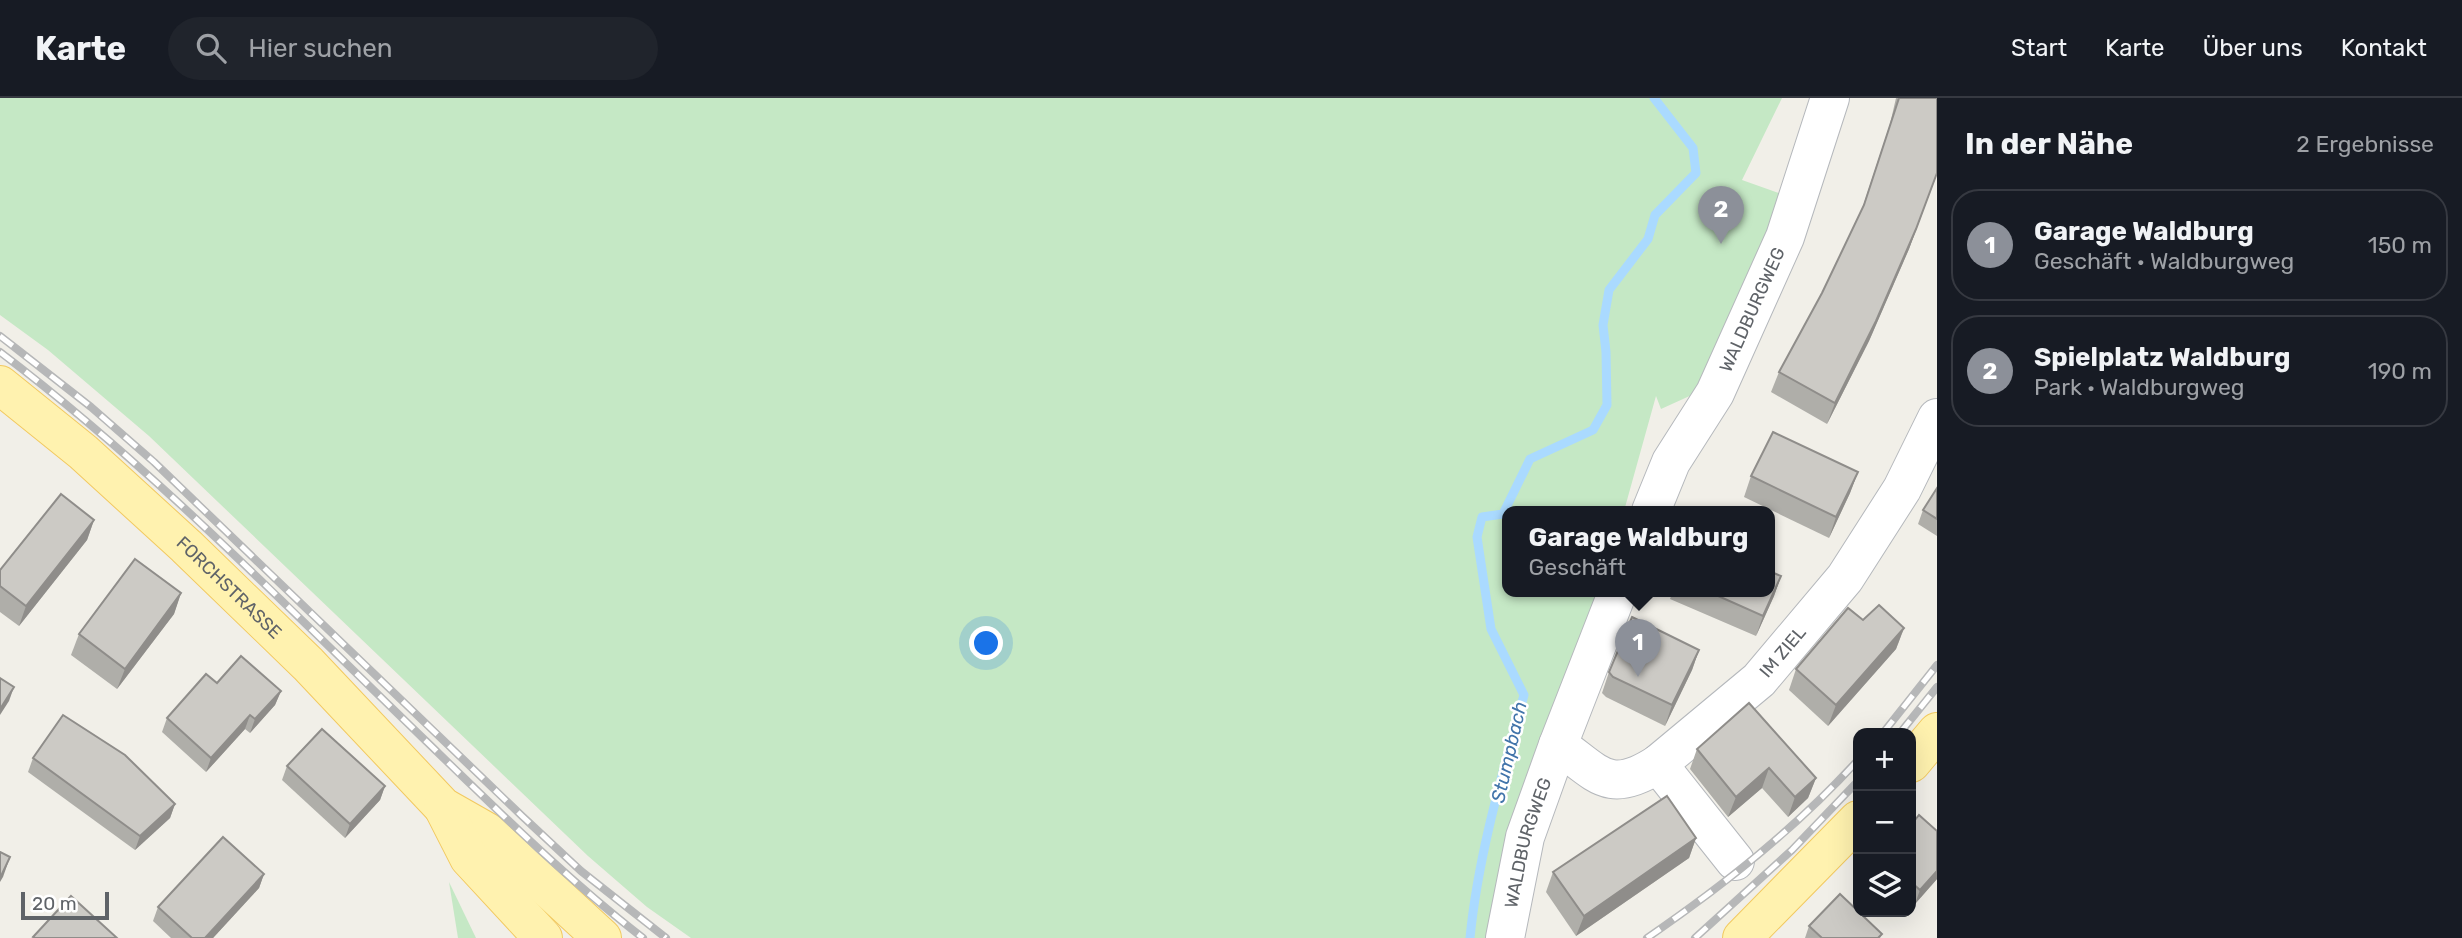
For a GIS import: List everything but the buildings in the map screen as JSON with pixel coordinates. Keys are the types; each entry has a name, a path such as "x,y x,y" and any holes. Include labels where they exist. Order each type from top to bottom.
{"main road":[{"name":"FORCHSTRASSE","path":"0,385 83,452 186,546 308,664 443,807 469,858 543,938"},
{"path":"1916,757 1937,732"},
{"name":"FORCHSTRASSE","path":"443,807 488,832 601,938"},
{"path":"1742,938 1853,825"}],"street":[{"name":"WALDBURGWEG","path":"1653,506 1671,462 1715,393 1784,237 1830,98"},
{"name":"IM ZIEL","path":"1558,745 1596,775 1617,781 1639,776 1658,764 1759,680 1845,578 1902,489 1937,418"},
{"name":"WALDBURGWEG","path":"1505,938 1525,837 1616,597"},
{"path":"1658,764 1734,861"}],"green space":[{"path":"0,98 1782,98 1742,180 1787,196 1705,389 1661,409 1656,396 1625,506 1502,506 1502,597 1600,597 1505,938 691,938 647,907 588,856 149,436 48,350 0,315"},
{"path":"449,882 476,938 458,938"}],"waterway":[{"name":"Stumpbach","path":"1507,506 1530,459 1593,430 1607,405 1603,325 1609,290 1648,239 1655,215 1696,173 1693,148 1654,98"},
{"name":"Stumpbach","path":"1470,938 1485,846 1524,695 1491,629 1477,537 1482,517 1502,514"}],"railway":[{"path":"0,336 91,407 154,462 581,871 666,938"},
{"path":"0,352 112,443 166,491 532,843 643,938"},
{"path":"1887,728 1937,665"},
{"path":"1904,728 1937,687"},
{"path":"1647,938 1758,855 1853,765"},
{"path":"1695,938 1792,850 1853,786"}],"place":[{"name":"Spielplatz Waldburg","path":"1721,244"},
{"name":"Garage Waldburg","path":"1638,677"}]}
